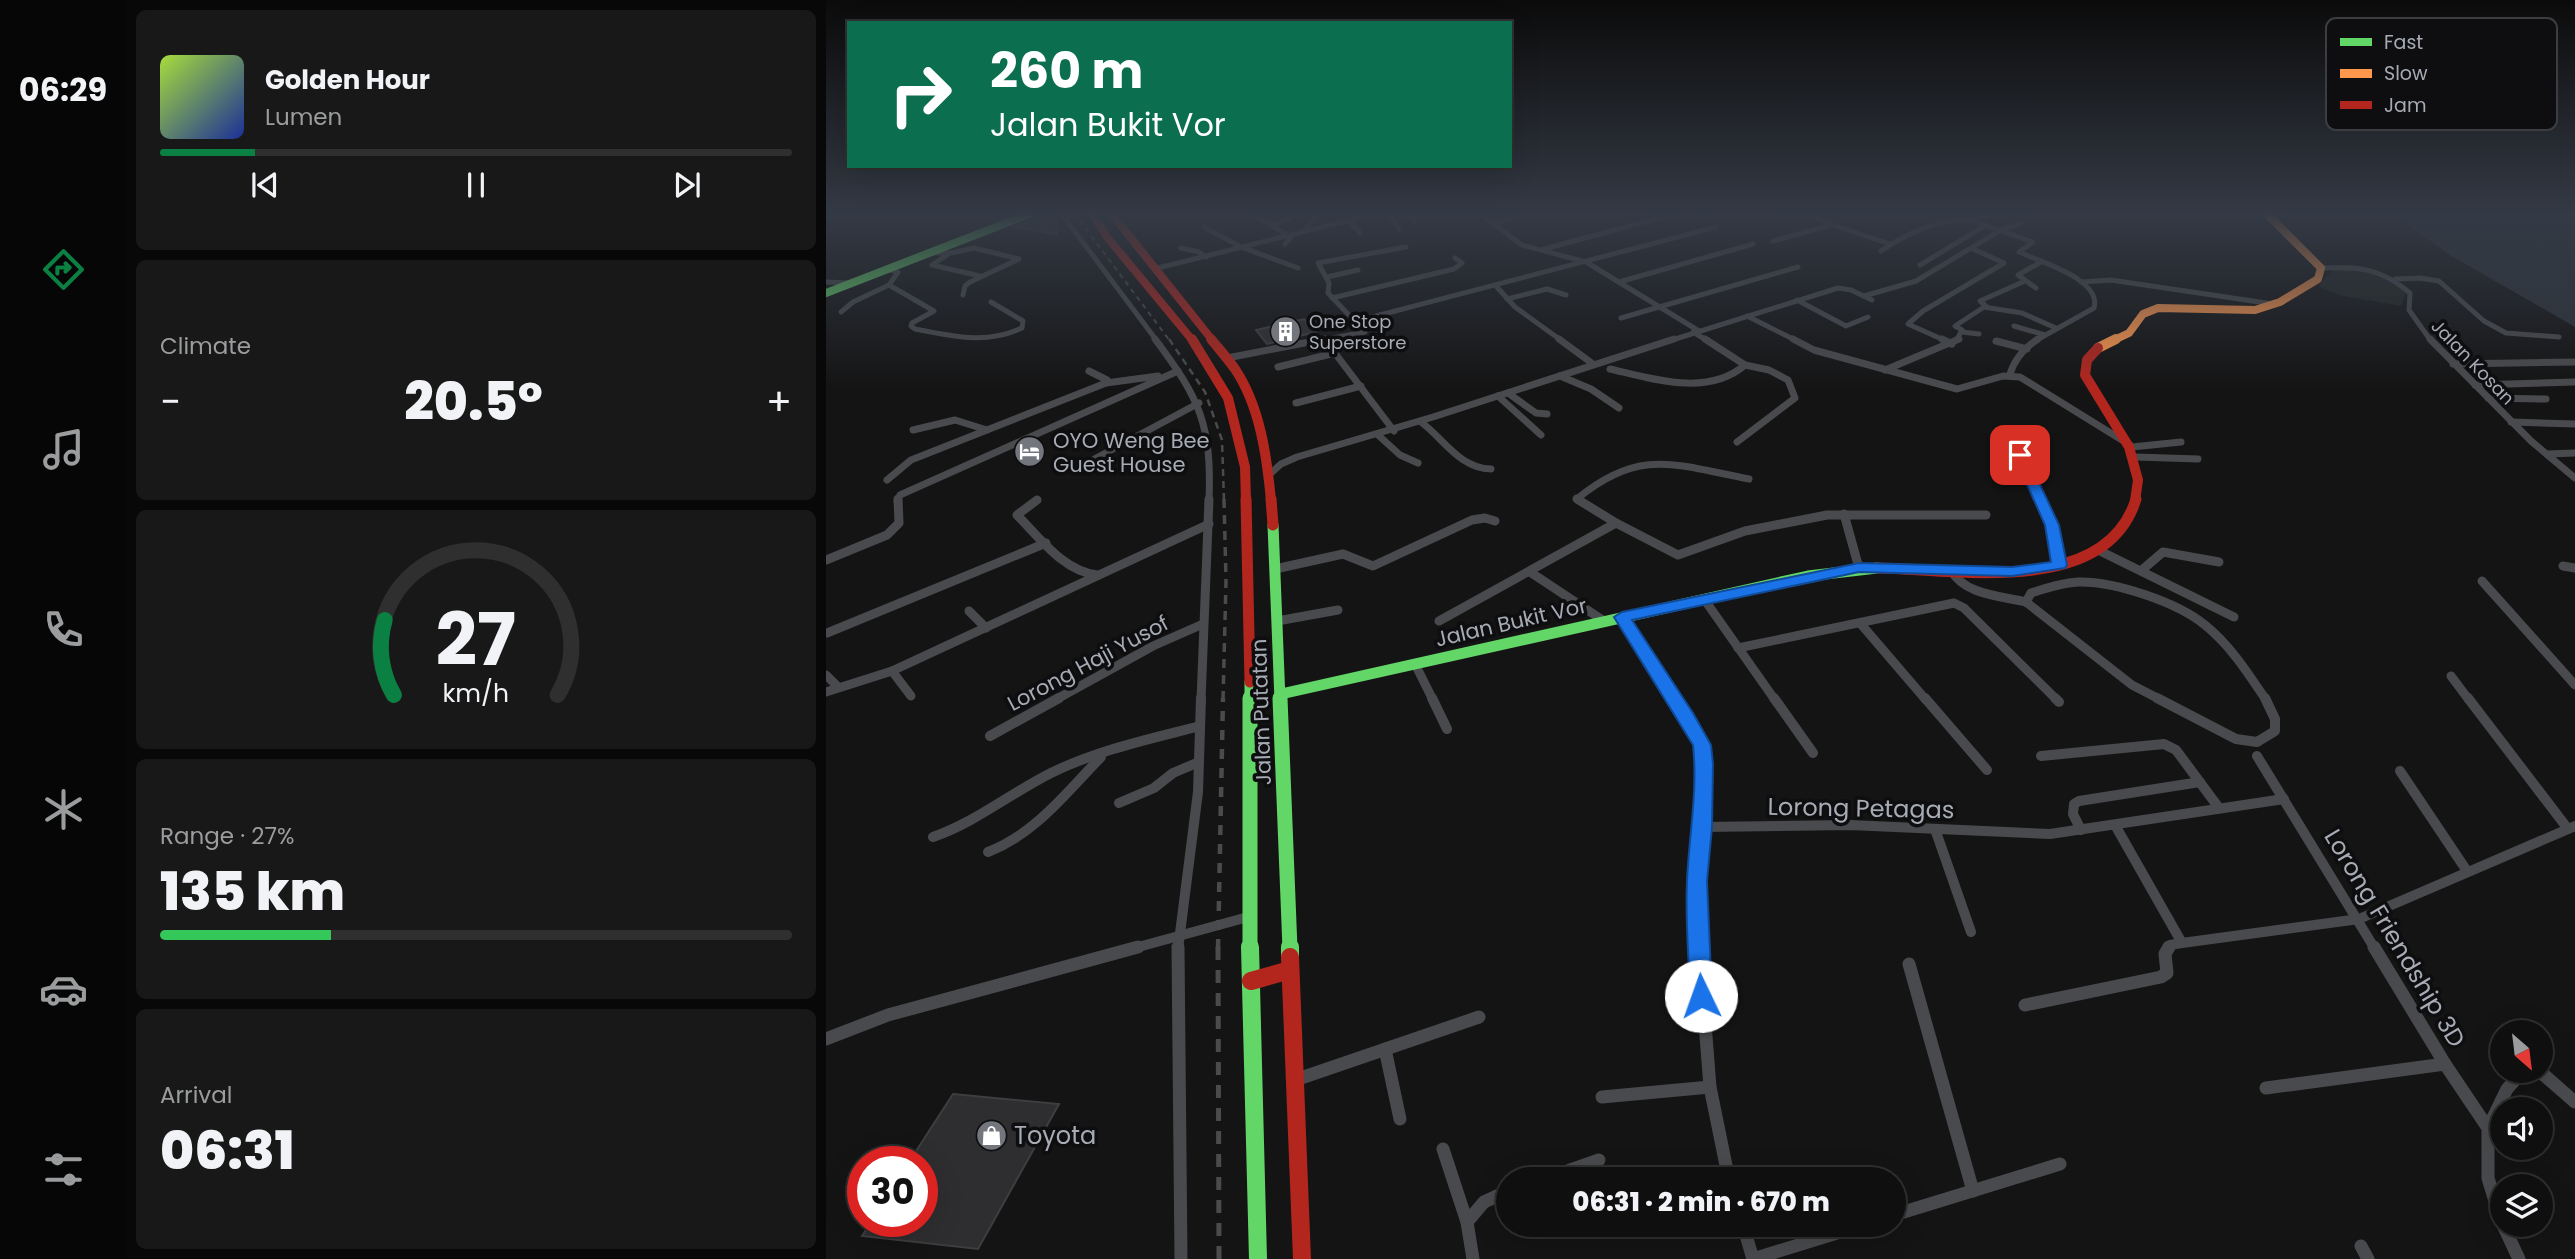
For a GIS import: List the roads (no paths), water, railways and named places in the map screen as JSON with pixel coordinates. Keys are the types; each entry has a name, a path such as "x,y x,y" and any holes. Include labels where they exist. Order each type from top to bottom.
{"main road":[{"path":"826,293 880,272"},
{"name":"Jalan Putatan","path":"1138,272 1208,362 1228,398 1246,479 1269,690 1290,970 1302,1259"},
{"path":"1143,277 1151,272"},
{"name":"Jalan Putatan","path":"1155,272 1227,358 1249,394 1268,452 1277,621 1250,916 1258,1259"},
{"path":"2133,450 2085,377 2083,367 2094,350 2106,342 2130,333 2143,313 2153,310 2254,310 2273,304 2318,279 2320,272"},
{"path":"1237,430 1260,425"},
{"name":"Jalan Bukit Vor","path":"1269,690 1415,664 1704,598 1859,568 2012,571 2081,560 2100,551 2116,534 2134,507 2140,485 2133,450"},
{"path":"1251,981 1290,970"}],"street":[{"path":"841,312 853,302 889,285 897,272"},
{"path":"961,272 980,276"},
{"path":"963,295 965,286 990,272"},
{"path":"1105,272 1199,404 1206,432 1210,470 1199,762 1192,852 1178,936 1181,1259"},
{"path":"1227,358 1365,332 1328,293 1329,283 1324,272"},
{"path":"1327,277 1350,272"},
{"path":"1332,298 1442,272"},
{"path":"1357,321 1549,272"},
{"path":"1602,272 1662,307 1745,365 1769,370 1788,380 1795,398 1737,442"},
{"path":"1619,282 1655,272"},
{"path":"1621,318 1782,272"},
{"path":"1864,296 1916,281 1932,272"},
{"path":"1952,344 1908,324 1923,311 1989,272"},
{"path":"2024,272 2018,275 2036,288"},
{"path":"2010,374 2015,359 2027,349 2056,328 2094,308 2094,293 2081,282 2061,272"},
{"path":"2378,272 2395,279 2426,279 2444,284 2456,297 2500,330 2520,336 2558,337"},
{"name":"Jalan Kosan","path":"2395,279 2410,292 2409,310 2416,323 2453,364 2511,422 2575,478"},
{"path":"2081,282 2111,280 2273,304"},
{"path":"2025,281 1980,301 1987,307 2022,313 2056,328"},
{"path":"826,282 852,283"},
{"path":"889,285 934,311 912,323 911,326 915,329 987,341 1006,337 1023,328 1023,321 991,302"},
{"path":"1496,286 1507,299 1593,364"},
{"path":"1270,474 1281,464 1297,457 1394,431 1593,364 1838,288 1872,300"},
{"path":"1507,299 1546,289 1566,295"},
{"path":"1797,300 1846,326 1868,317"},
{"path":"2021,303 2018,307 2022,313"},
{"path":"1979,334 1962,332 1955,326 1987,307"},
{"path":"1747,316 1814,350 1966,389 2010,374 2020,377 2133,450 2198,459"},
{"path":"2014,326 2045,335"},
{"path":"1885,370 1959,341 1962,332"},
{"path":"1325,340 1394,431"},
{"path":"1996,341 2027,349"},
{"path":"1278,367 1335,353"},
{"path":"2453,364 2575,362"},
{"path":"1610,369 1685,384 1730,376 1745,365"},
{"path":"826,559 887,535 899,523 897,500 900,495 1178,371"},
{"path":"1089,372 1107,380 1106,383"},
{"path":"887,480 911,460 1106,383 1167,375"},
{"path":"1559,376 1581,383 1605,396 1619,408"},
{"path":"2475,385 2574,382"},
{"path":"1296,403 1361,386"},
{"path":"1508,393 1536,413 1547,415"},
{"path":"1498,396 1541,435"},
{"path":"2488,398 2546,398"},
{"path":"1087,463 1199,404"},
{"path":"913,430 955,418 965,419 987,430"},
{"path":"1421,422 1462,460 1481,471 1491,469"},
{"path":"2511,422 2575,424"},
{"path":"1378,435 1399,455 1418,463"},
{"path":"2133,450 2182,442"},
{"path":"1268,452 1276,458 1297,457"},
{"path":"2547,454 2575,453"},
{"path":"2020,455 2052,525 2059,565"},
{"path":"1749,479 1651,461 1623,468 1586,490 1577,499 1678,555 1745,531 1806,517 1844,514 1986,515"},
{"path":"1037,500 1017,515 1081,573 1099,575"},
{"path":"1844,514 1859,568"},
{"path":"1275,569 1343,554 1373,566 1472,520 1485,518 1495,521"},
{"path":"1439,621 1616,523"},
{"path":"826,692 892,671 1209,524"},
{"path":"827,633 1046,542"},
{"path":"2100,551 2173,588 2222,608 2234,617"},
{"path":"2142,570 2163,552 2220,562"},
{"path":"2563,566 2575,568"},
{"path":"1951,570 1957,581 1969,588 2026,602 2132,685 2159,700 2245,742 2257,742 2275,732 2277,725 2271,709 2242,666 2207,627 2181,609 2139,595 2079,582 2031,593 2026,602"},
{"path":"1530,572 1604,621"},
{"path":"2482,581 2575,685"},
{"path":"1704,598 1814,753"},
{"path":"1738,648 1860,624 1947,603 1960,605 2060,702"},
{"path":"1277,621 1338,610"},
{"path":"969,611 986,628"},
{"path":"1622,617 1702,745 1704,764 1697,881 1698,936 1710,1087 1726,1167"},
{"name":"Lorong Haji Yusof","path":"990,736 1153,646 1203,624"},
{"path":"1860,624 1987,770"},
{"path":"1415,664 1447,729"},
{"path":"892,671 911,696"},
{"path":"826,675 838,687"},
{"path":"2025,1005 2161,977 2167,973 2165,954 2169,946 2359,919 2572,827 2451,676"},
{"path":"933,837 965,824 1052,772 1105,753 1200,726"},
{"path":"2041,756 2164,744 2176,750 2218,808"},
{"path":"988,852 1009,845 1028,832 1105,753"},
{"name":"Lorong Friendship 3D","path":"2257,756 2359,919 2445,1064 2488,1128"},
{"path":"1119,803 1154,788 1173,773 1199,762"},
{"path":"2400,771 2467,871"},
{"path":"2081,830 2073,809 2074,804 2079,801 2200,782"},
{"name":"Lorong Petagas","path":"1702,827 1838,825 2020,834 2081,830 2284,799"},
{"path":"2115,825 2182,943"},
{"path":"1935,829 1971,932"},
{"path":"826,1039 876,1019 1250,916"},
{"path":"1909,964 1973,1191"},
{"path":"1294,1081 1479,1017"},
{"path":"1385,1049 1400,1119"},
{"path":"2266,1088 2445,1064"},
{"path":"2490,1190 2484,1155 2488,1128 2512,1083"},
{"path":"2552,1083 2575,1102"},
{"path":"1602,1097 1710,1087"},
{"path":"1443,1149 1467,1222 1473,1259"},
{"path":"1579,1167 1599,1160"},
{"path":"1906,1211 2060,1164"},
{"path":"1467,1222 1476,1208 1486,1199 1496,1195"},
{"path":"1747,1237 1754,1259 1825,1237"},
{"path":"2509,1237 2519,1259"}],"railway":[{"path":"1118,272 1170,341"},
{"path":"1169,339 1205,392 1222,440 1224,501"},
{"path":"1223,700 1226,581 1224,499"},
{"path":"1218,949 1223,698"},
{"path":"1218,949 1219,1259"}],"place":[{"name":"One Stop Superstore","path":"1286,331"},
{"name":"OYO Weng Bee Guest House","path":"1030,452"},
{"name":"Toyota","path":"991,1135"}]}
